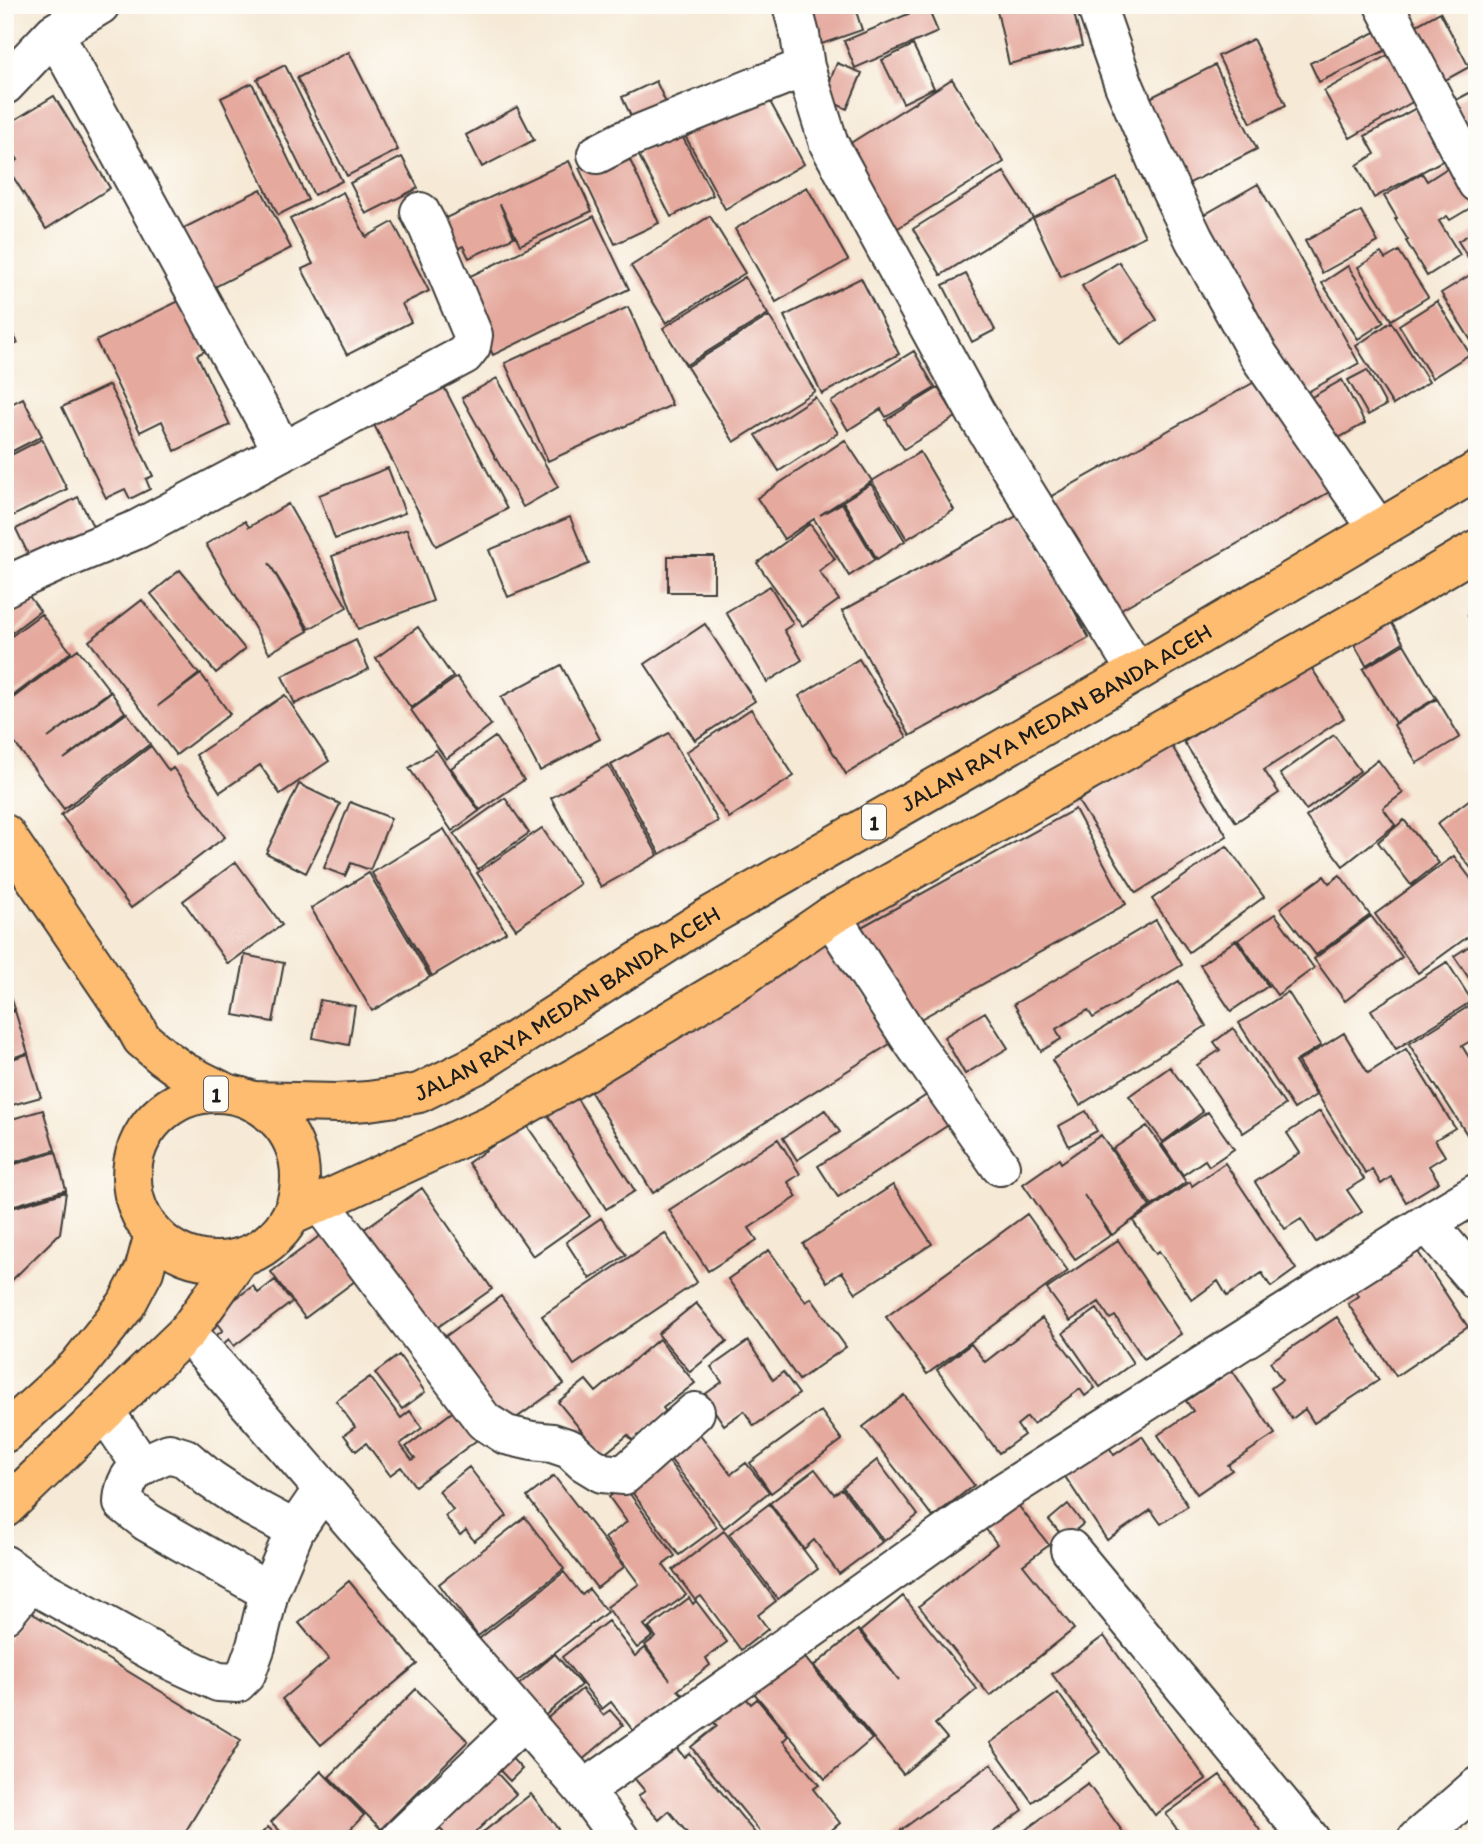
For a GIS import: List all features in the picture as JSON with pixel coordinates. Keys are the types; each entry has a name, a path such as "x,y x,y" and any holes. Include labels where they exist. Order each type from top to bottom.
{"main road":[{"name":"JALAN RAYA MEDAN BANDA ACEH","path":"239,1097 337,1103 368,1101 419,1093 457,1075 705,919 1137,672 1477,471"},
{"name":"1","path":"305,1210 299,1191 299,1164 290,1138 274,1116 239,1097 201,1094 176,1103 156,1118 141,1139 133,1164 133,1189 140,1213 154,1234 172,1250 193,1259 217,1262 239,1259 260,1249 305,1210 494,1123 581,1074 741,978 831,916 1356,621 1477,549"},
{"path":"5,834 142,1039 184,1072 239,1097"},
{"path":"5,1433 77,1367 126,1305 145,1271 154,1234"},
{"name":"1","path":"5,1508 187,1332 239,1259"}],"street":[{"path":"5,85 54,33 100,5"},
{"path":"792,5 805,67 829,144 976,413 1137,672"},
{"path":"1096,5 1124,85 1194,239 1259,356 1378,529"},
{"path":"1384,5 1477,183"},
{"path":"54,33 282,452"},
{"path":"597,155 624,140 805,67"},
{"path":"5,587 138,528 464,355 471,345 473,335 420,212"},
{"path":"831,916 910,1038 1000,1166"},
{"path":"584,1790 1004,1492 1477,1193"},
{"path":"305,1210 484,1421 506,1435 570,1449 602,1473 624,1475 695,1412"},
{"path":"1427,1223 1477,1281"},
{"path":"187,1332 584,1790 620,1839"},
{"path":"106,1412 141,1465"},
{"path":"269,1592 147,1522 123,1503 123,1494 129,1478 141,1465 169,1453 185,1458 210,1479 252,1507 295,1530"},
{"path":"5,1614 18,1574 161,1656 218,1682 237,1683 246,1674 269,1592 295,1530 323,1489"},
{"path":"1070,1549 1310,1839"},
{"path":"400,1839 524,1720"},
{"path":"1417,1839 1477,1787"}],"building":[{"path":"800,5 854,5 862,30 813,47"},
{"path":"1019,5 1072,5 1082,46 1009,64 997,11"},
{"path":"1171,5 1201,5 1201,6 1173,14"},
{"path":"927,6 938,32 855,68 844,41"},
{"path":"1440,12 1469,67 1431,88 1402,33"},
{"path":"1386,27 1395,46 1319,82 1310,63"},
{"path":"1253,39 1286,105 1251,123 1218,56"},
{"path":"913,45 934,88 903,103 882,60"},
{"path":"1395,51 1421,97 1350,138 1324,91"},
{"path":"349,52 398,150 347,176 297,78"},
{"path":"837,63 862,73 847,109 823,98"},
{"path":"285,65 342,181 314,195 257,79"},
{"path":"1215,65 1257,149 1180,188 1138,104"},
{"path":"952,79 1004,162 890,233 838,151"},
{"path":"656,81 670,112 636,127 622,97"},
{"path":"252,83 308,200 278,215 221,98"},
{"path":"1477,89 1477,148 1454,101"},
{"path":"54,96 110,188 46,229 7,167 18,160 5,138 5,126"},
{"path":"768,98 804,164 725,209 682,130"},
{"path":"517,107 534,140 482,167 466,135"},
{"path":"1416,108 1444,160 1374,198 1357,165 1375,154 1365,136"},
{"path":"680,132 713,195 671,217 638,154"},
{"path":"624,147 659,223 615,244 579,168"},
{"path":"402,157 418,188 366,214 350,183"},
{"path":"569,161 592,211 520,245 500,204 514,237 469,258 463,246 453,251 439,221"},
{"path":"1449,167 1477,198 1477,204 1450,220 1447,216 1439,221 1460,255 1427,276 1384,196 1422,173 1427,181"},
{"path":"1004,172 1033,218 941,275 913,229"},
{"path":"1117,178 1145,236 1061,277 1033,218"},
{"path":"1258,184 1359,363 1297,398 1197,219"},
{"path":"807,187 848,260 776,302 735,229"},
{"path":"261,189 291,248 203,293 174,233"},
{"path":"343,192 366,237 393,222 429,291 402,304 411,322 347,355 302,269 313,264 290,219"},
{"path":"1361,211 1378,242 1322,273 1305,241"},
{"path":"594,216 629,289 493,355 458,282"},
{"path":"710,216 745,273 666,323 631,266"},
{"path":"1477,230 1477,272 1458,241"},
{"path":"1399,251 1428,297 1391,320 1358,267 1381,253 1385,259"},
{"path":"1119,262 1157,320 1120,344 1082,286"},
{"path":"1348,266 1384,322 1358,339 1322,283"},
{"path":"966,274 995,330 972,342 943,285"},
{"path":"1470,275 1477,285 1477,350 1441,293"},
{"path":"745,277 768,314 686,365 663,328"},
{"path":"861,278 899,354 822,394 784,316"},
{"path":"181,300 205,351 197,355 230,425 175,451 162,421 140,432 96,341"},
{"path":"1437,301 1470,354 1432,378 1399,325"},
{"path":"628,307 672,405 548,461 505,363"},
{"path":"769,316 815,391 734,442 687,367"},
{"path":"5,320 18,343 5,350"},
{"path":"1391,322 1429,382 1393,405 1356,346"},
{"path":"914,351 935,388 886,417 881,409 848,430 831,402"},
{"path":"1367,370 1386,405 1368,415 1348,380"},
{"path":"1267,375 1331,491 1114,613 1050,497"},
{"path":"497,378 558,487 523,507 462,398"},
{"path":"1342,380 1365,423 1328,444 1305,401"},
{"path":"109,385 153,476 146,479 150,489 130,499 125,489 106,498 62,407"},
{"path":"444,387 507,509 436,546 373,423"},
{"path":"938,388 956,417 904,449 886,420"},
{"path":"815,397 838,433 779,471 756,435"},
{"path":"23,398 42,436 5,455 5,407"},
{"path":"42,439 67,489 5,520 5,458"},
{"path":"845,440 872,481 820,515 842,503 875,559 849,576 814,519 784,539 757,498"},
{"path":"920,452 954,510 907,539 872,481"},
{"path":"388,468 405,513 335,539 319,495"},
{"path":"871,484 905,541 877,559 843,501"},
{"path":"78,497 97,534 34,566 16,529"},
{"path":"288,504 347,607 309,629 269,563 308,631 269,653 206,544 245,521 249,527"},
{"path":"1022,513 1089,638 910,736 842,611"},
{"path":"570,517 589,564 508,597 489,550"},
{"path":"810,524 835,559 819,571 839,600 802,626 757,563"},
{"path":"407,529 433,601 358,629 332,556"},
{"path":"668,556 714,556 714,592 668,592"},
{"path":"180,570 245,649 216,673 151,594"},
{"path":"20,584 40,611 5,638 5,595"},
{"path":"770,586 793,624 784,630 802,660 767,682 726,612"},
{"path":"142,600 199,674 158,706 201,674 230,714 176,755 89,641"},
{"path":"1477,611 1477,629 1468,616"},
{"path":"41,614 71,652 5,702 5,641"},
{"path":"1387,615 1403,642 1366,665 1350,637"},
{"path":"705,624 755,701 695,740 645,664"},
{"path":"418,627 453,677 411,708 376,658"},
{"path":"356,640 369,669 295,704 282,676"},
{"path":"1404,644 1436,698 1395,723 1363,669"},
{"path":"78,649 110,691 48,738 111,692 125,712 64,759 127,713 150,744 64,809 5,730 5,704"},
{"path":"859,659 907,737 846,774 799,696"},
{"path":"1307,661 1344,718 1264,770 1279,793 1236,822 1184,742"},
{"path":"561,665 600,739 540,771 501,697"},
{"path":"457,677 491,725 446,759 411,710"},
{"path":"285,695 329,761 280,794 260,765 220,792 196,755"},
{"path":"1437,699 1460,737 1417,763 1394,725"},
{"path":"751,709 794,776 729,818 686,752"},
{"path":"669,733 718,821 660,854 611,765"},
{"path":"1334,735 1360,771 1306,810 1280,774"},
{"path":"495,737 524,780 480,810 451,768"},
{"path":"1170,743 1227,836 1136,893 1078,801"},
{"path":"151,746 169,771 173,768 225,837 131,908 61,815"},
{"path":"436,750 479,811 452,831 409,768"},
{"path":"1378,760 1403,793 1383,808 1395,825 1343,866 1306,817"},
{"path":"608,765 658,855 601,887 551,798"},
{"path":"299,784 340,804 306,873 266,853"},
{"path":"1474,796 1477,799 1477,876 1437,824"},
{"path":"505,798 529,833 478,869 454,834"},
{"path":"350,802 391,818 370,870 351,863 345,876 324,868"},
{"path":"1075,809 1126,904 908,1026 856,930"},
{"path":"1404,820 1439,863 1411,885 1378,842"},
{"path":"542,828 580,884 516,929 477,873"},
{"path":"444,829 506,932 432,976 372,873"},
{"path":"1227,846 1264,897 1189,952 1152,899"},
{"path":"1454,856 1477,887 1477,930 1418,973 1375,914"},
{"path":"236,862 282,925 228,964 183,901"},
{"path":"369,873 430,977 372,1011 311,908"},
{"path":"1340,875 1370,915 1316,955 1280,908 1324,876 1329,883"},
{"path":"1275,914 1314,968 1277,995 1238,940"},
{"path":"1371,916 1402,957 1345,1001 1314,959"},
{"path":"1156,920 1182,965 1093,1018 1088,1010 1056,1029 1061,1039 1041,1051 1014,1004"},
{"path":"829,939 893,1042 653,1193 589,1089"},
{"path":"1236,940 1268,986 1231,1011 1200,965"},
{"path":"1477,941 1477,990 1454,956"},
{"path":"245,955 284,963 273,1022 234,1015"},
{"path":"1447,962 1472,1001 1396,1049 1371,1010"},
{"path":"5,980 15,1009 5,1012"},
{"path":"1179,981 1206,1026 1080,1105 1052,1060"},
{"path":"1288,992 1321,1045 1295,1062 1316,1095 1294,1109 1239,1023"},
{"path":"320,1000 355,1006 349,1045 313,1038"},
{"path":"1477,1001 1477,1037 1462,1046 1477,1070 1477,1150 1409,1044"},
{"path":"15,1011 28,1053 5,1060 5,1014"},
{"path":"985,1012 1008,1048 965,1074 944,1037"},
{"path":"1233,1028 1285,1105 1243,1133 1197,1065 1220,1050 1214,1042"},
{"path":"1344,1033 1368,1073 1406,1049 1455,1128 1435,1140 1445,1156 1429,1166 1439,1182 1406,1202 1391,1177 1381,1184 1372,1169 1366,1174 1298,1062"},
{"path":"28,1054 41,1097 5,1107 5,1061"},
{"path":"1170,1067 1203,1112 1163,1142 1129,1096"},
{"path":"933,1091 953,1122 838,1197 818,1166"},
{"path":"576,1097 635,1191 606,1209 548,1115"},
{"path":"43,1110 55,1150 5,1165 5,1121"},
{"path":"825,1110 840,1132 797,1160 783,1138"},
{"path":"1086,1111 1097,1131 1069,1146 1059,1126"},
{"path":"1320,1111 1364,1179 1347,1190 1362,1212 1316,1242 1301,1219 1285,1229 1255,1182 1300,1153 1287,1133"},
{"path":"1208,1112 1234,1149 1209,1166 1205,1160 1183,1175 1162,1144"},
{"path":"525,1123 590,1216 533,1256 468,1163"},
{"path":"1147,1126 1186,1182 1152,1206 1113,1149"},
{"path":"1101,1135 1150,1207 1112,1235 1084,1195 1111,1235 1075,1259 1023,1184 1059,1159 1061,1163"},
{"path":"778,1139 800,1174 788,1182 797,1197 749,1228 757,1240 708,1271 669,1210"},
{"path":"56,1152 66,1190 5,1208 5,1167"},
{"path":"1225,1163 1296,1269 1271,1287 1262,1273 1227,1296 1218,1281 1192,1300 1159,1251 1156,1254 1133,1221 1190,1182 1192,1186"},
{"path":"893,1185 932,1244 856,1293 842,1272 827,1282 803,1244"},
{"path":"422,1188 492,1289 425,1336 356,1235"},
{"path":"66,1192 60,1233 5,1287 5,1210"},
{"path":"1027,1214 1068,1271 927,1374 886,1317"},
{"path":"601,1218 626,1255 590,1279 566,1242"},
{"path":"329,1229 363,1275 305,1318 271,1272"},
{"path":"665,1233 697,1282 574,1365 542,1316"},
{"path":"1118,1240 1181,1334 1144,1359 1115,1316 1110,1319 1099,1302 1070,1321 1047,1289"},
{"path":"1416,1249 1468,1327 1396,1376 1348,1304 1359,1296 1349,1281"},
{"path":"769,1250 806,1302 811,1298 846,1347 799,1380 728,1279"},
{"path":"275,1280 292,1302 234,1346 229,1339 223,1344 217,1335 223,1330 212,1316 253,1286 258,1293"},
{"path":"501,1296 564,1384 505,1426 442,1339"},
{"path":"696,1303 727,1341 690,1372 658,1334"},
{"path":"1097,1309 1133,1363 1100,1387 1063,1333"},
{"path":"1337,1317 1379,1380 1314,1423 1305,1409 1292,1419 1271,1388 1282,1380 1270,1362"},
{"path":"1042,1318 1095,1388 1085,1396 1080,1389 1033,1424 1027,1417 1017,1425 1024,1435 999,1453 937,1370 971,1344 985,1362"},
{"path":"659,1339 695,1383 663,1408 667,1413 633,1441 628,1435 602,1456 558,1402 586,1380 596,1392"},
{"path":"748,1341 773,1380 783,1372 799,1394 754,1426 744,1411 724,1425 704,1395 722,1382 711,1367"},
{"path":"399,1355 425,1392 402,1409 375,1373"},
{"path":"1232,1370 1275,1434 1228,1465 1232,1470 1197,1494 1158,1435 1193,1411 1186,1401"},
{"path":"370,1377 401,1418 410,1411 422,1428 400,1444 412,1460 415,1458 406,1447 455,1410 477,1440 415,1486 401,1467 390,1475 366,1443 356,1451 344,1435 355,1427 336,1401"},
{"path":"904,1395 974,1485 933,1517 863,1427"},
{"path":"821,1411 842,1440 771,1493 750,1463"},
{"path":"695,1428 731,1474 746,1463 769,1492 724,1528 664,1451"},
{"path":"1142,1436 1188,1506 1161,1524 1151,1510 1107,1540 1062,1472 1106,1442 1114,1455"},
{"path":"664,1455 717,1527 679,1555 626,1484"},
{"path":"877,1460 918,1515 884,1541 843,1487"},
{"path":"469,1467 507,1516 474,1541 466,1530 460,1535 445,1516 453,1510 439,1491"},
{"path":"815,1469 834,1494 842,1489 882,1542 839,1574 814,1540 804,1549 770,1503"},
{"path":"554,1476 624,1567 597,1588 527,1497"},
{"path":"624,1486 675,1556 663,1565 686,1595 644,1625 653,1636 637,1648 607,1607 639,1584 605,1538 627,1522 609,1497"},
{"path":"1011,1496 1049,1545 1023,1565 1074,1629 990,1696 919,1606 997,1544 980,1521"},
{"path":"769,1504 818,1569 778,1599 729,1534"},
{"path":"1068,1504 1083,1524 1065,1539 1049,1520"},
{"path":"525,1517 564,1569 478,1636 439,1584"},
{"path":"724,1531 776,1601 758,1615 768,1629 741,1650 701,1596 695,1600 673,1570"},
{"path":"564,1572 582,1595 589,1589 607,1612 514,1684 479,1639"},
{"path":"349,1581 417,1664 321,1745 282,1699 329,1659 299,1623"},
{"path":"903,1596 977,1689 935,1724 947,1738 903,1774 814,1666 858,1630 899,1680 861,1631"},
{"path":"689,1598 693,1604 696,1601 727,1642 706,1658 710,1665 678,1690 683,1695 635,1733 611,1702 602,1709 562,1657 608,1621 635,1656 645,1648 670,1680 645,1645 656,1637 649,1628"},
{"path":"25,1609 241,1740 181,1839 5,1839 5,1642"},
{"path":"1104,1636 1206,1779 1155,1815 1052,1674"},
{"path":"801,1653 872,1739 825,1779 754,1693"},
{"path":"555,1654 581,1685 535,1724 509,1693"},
{"path":"416,1689 468,1741 381,1829 329,1777"},
{"path":"582,1689 603,1715 610,1710 623,1725 573,1768 544,1721"},
{"path":"739,1690 751,1704 757,1699 788,1736 783,1741 819,1785 813,1789 840,1823 821,1839 766,1839 691,1747 717,1726 708,1715"},
{"path":"1058,1693 1100,1752 1032,1802 990,1743"},
{"path":"674,1745 684,1757 689,1753 755,1833 747,1839 692,1839 669,1811 659,1820 638,1796 645,1791 634,1778"},
{"path":"504,1750 522,1769 510,1781 491,1761"},
{"path":"487,1762 516,1794 468,1839 449,1839 429,1816"},
{"path":"991,1764 1023,1810 984,1839 889,1839"},
{"path":"321,1771 364,1815 341,1839 288,1839 271,1822"},
{"path":"1220,1775 1264,1836 1260,1839 1184,1839 1166,1814"},
{"path":"1088,1784 1128,1839 1013,1839"},
{"path":"531,1794 565,1838 486,1839 482,1833"},
{"path":"268,1827 280,1839 256,1839"}]}
